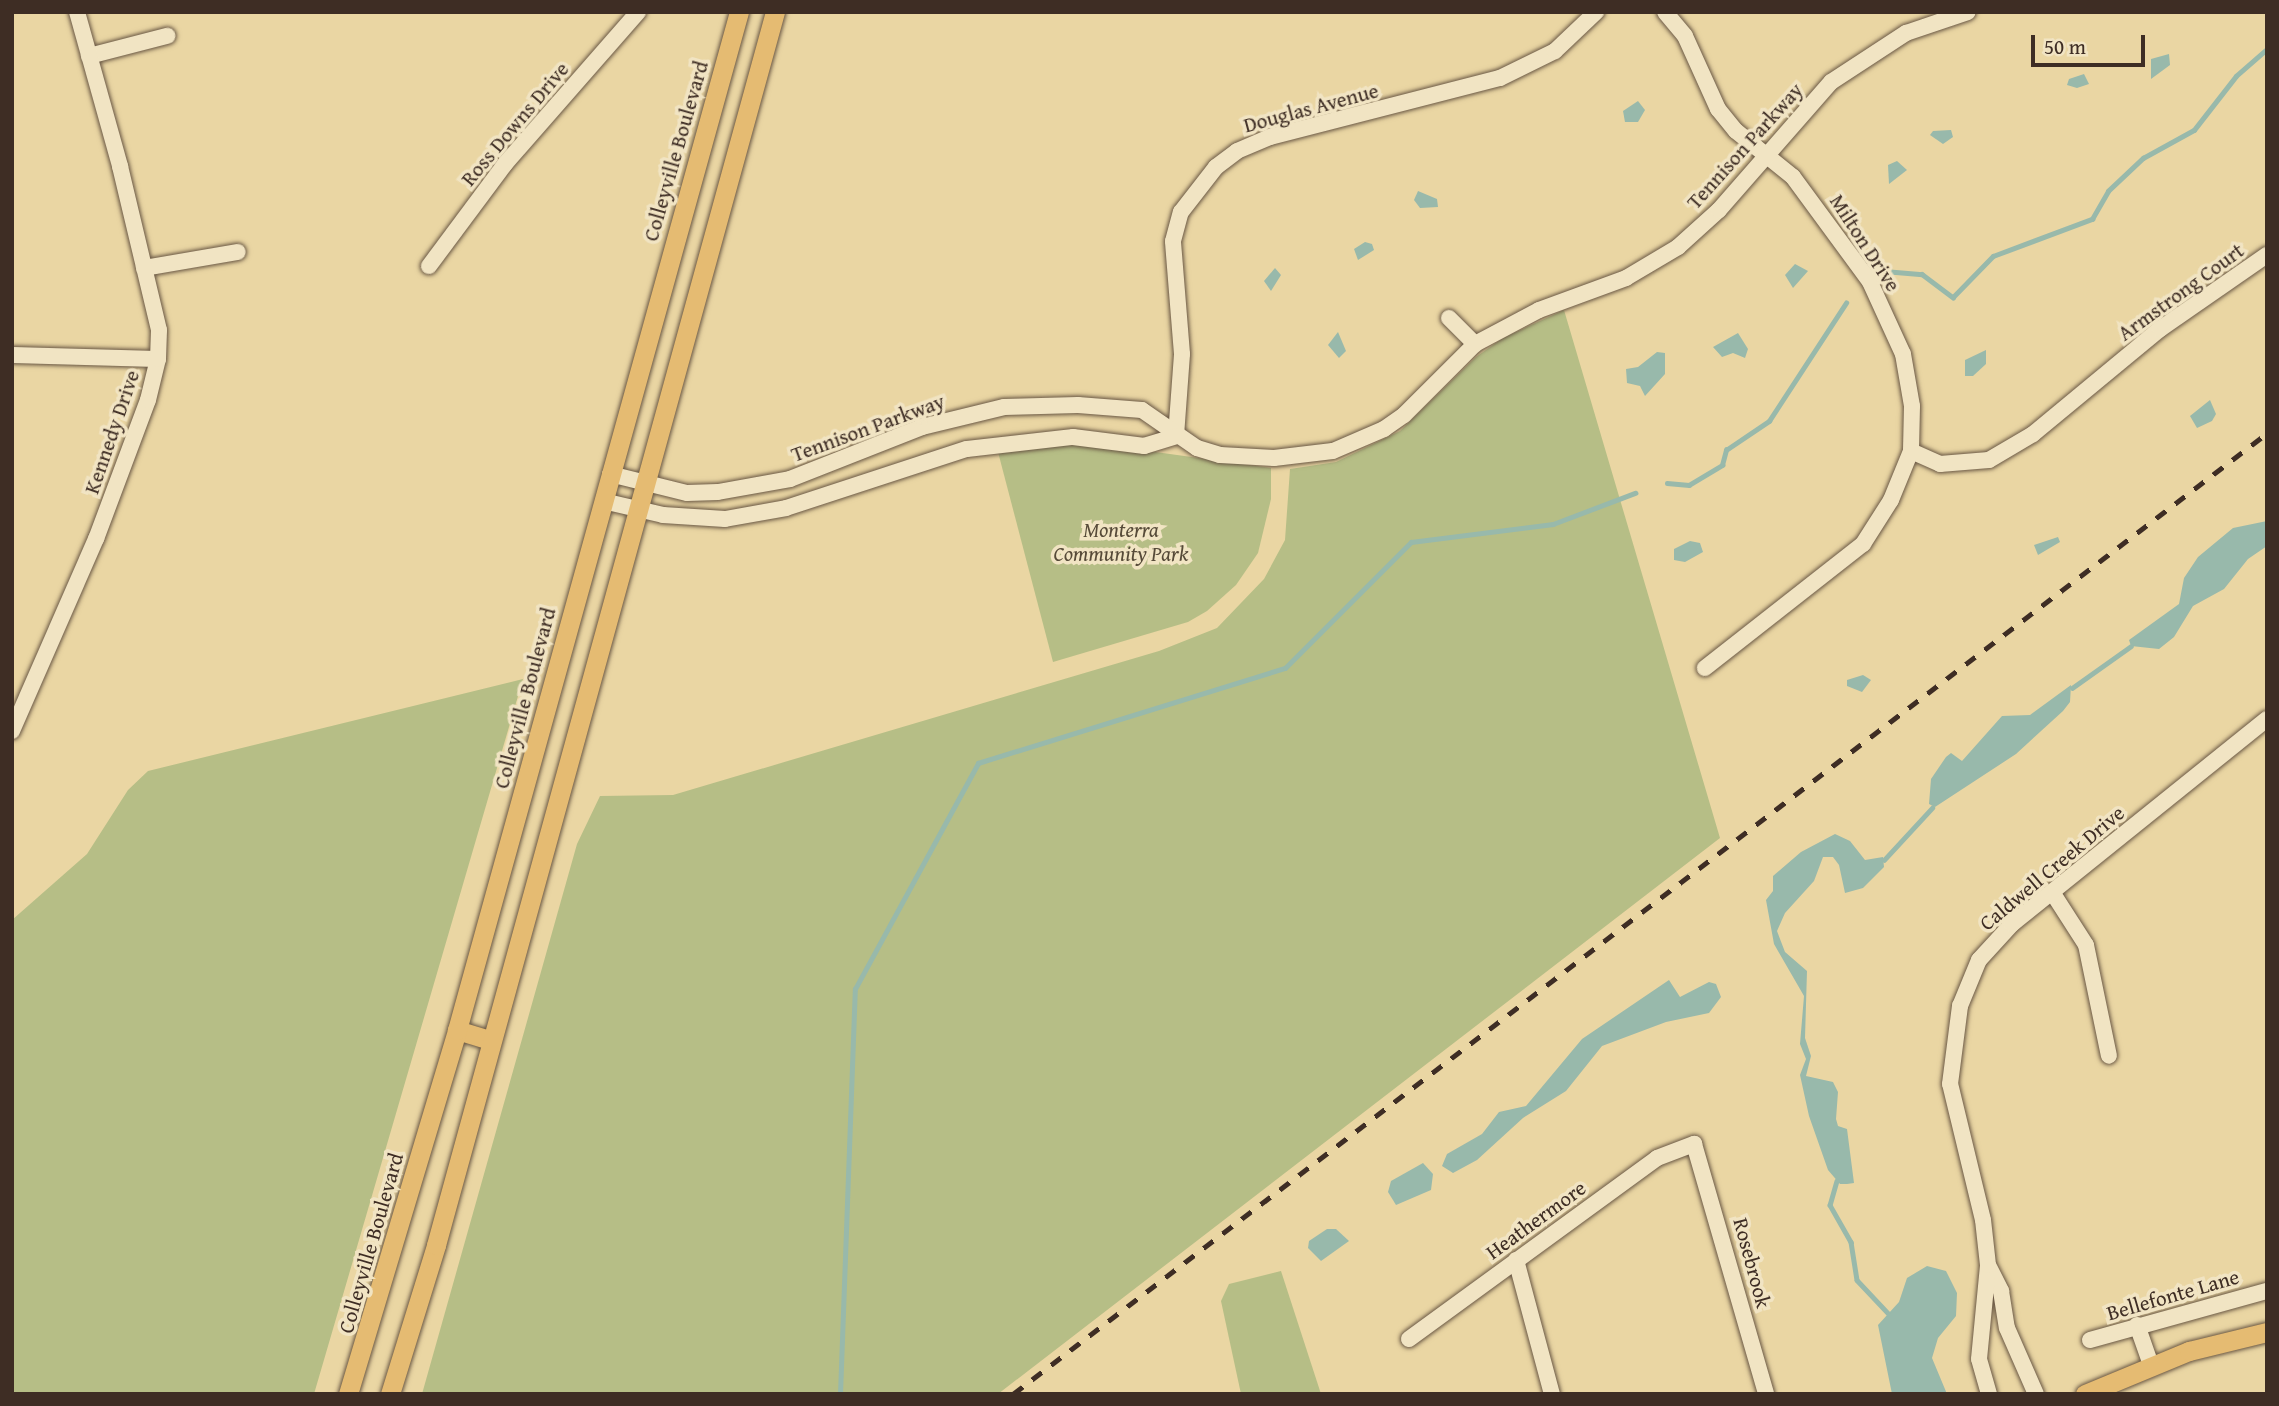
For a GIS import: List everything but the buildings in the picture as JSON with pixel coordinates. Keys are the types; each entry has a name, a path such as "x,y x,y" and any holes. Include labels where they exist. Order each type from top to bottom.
{"main road":[{"name":"Colleyville Boulevard","path":"348,1394 457,1030 739,12"},
{"path":"390,1394 775,12"},
{"path":"457,1030 490,1040"},
{"path":"2085,1394 2151,1365 2267,1332"}],"street":[{"name":"Kennedy Drive","path":"12,731 96,538 148,400 158,359 159,330 77,12"},
{"name":"Ross Downs Drive","path":"429,266 505,164 638,12"},
{"name":"Douglas Avenue","path":"1176,436 1182,354 1172,240 1181,212 1216,167 1237,151 1270,137 1500,78 1555,51 1596,12"},
{"name":"Milton Drive","path":"1665,12 1685,36 1718,109 1736,131 1793,177 1821,212 1875,293 1903,354 1912,406 1911,451 1891,500 1863,544 1705,668"},
{"name":"Tennison Parkway","path":"610,474 687,493 718,492 790,479 922,427 1004,407 1078,405 1142,411 1176,436 1220,455 1274,458 1334,451 1384,429 1404,415 1475,344 1539,310 1626,278 1678,247 1719,210 1831,82 1866,56 1906,33 1968,12"},
{"path":"89,57 167,36"},
{"path":"144,268 237,251"},
{"name":"Armstrong Court","path":"1911,451 1940,464 1989,460 2034,434 2089,391 2160,329 2267,255"},
{"path":"1449,318 1475,344"},
{"path":"12,355 158,359"},
{"path":"603,501 694,520 725,519 786,508 967,449 1012,441 1073,437 1144,446 1176,436"},
{"path":"849,458 857,483"},
{"name":"Caldwell Creek Drive","path":"1989,1394 1979,1359 1988,1265 1983,1220 1953,1109 1952,1050 1960,1006 1979,960 2012,924 2264,729"},
{"path":"2052,892 2086,945 2109,1056"},
{"name":"Heathermore","path":"1409,1339 1657,1158 1694,1144"},
{"name":"Rosebrook","path":"1694,1144 1766,1394"},
{"path":"1516,1260 1552,1394"},
{"name":"Caldwell Creek Drive","path":"1988,1265 2001,1291 2007,1328 2036,1394"},
{"name":"Bellefonte Lane","path":"2091,1340 2137,1325 2267,1291"},
{"path":"2137,1325 2151,1365"}],"green space":[{"path":"1564,310 1720,838 998,1394 422,1394 577,844 600,796 673,795 1159,651 1217,628 1264,579 1285,540 1290,469 1336,462 1400,431 1476,357 1503,338"},
{"name":"Monterra Community Park","path":"1076,441 1271,468 1271,499 1258,553 1236,585 1207,611 1188,622 1053,662 998,452"},
{"path":"523,679 314,1394 12,1394 12,920 87,854 128,790 148,771"},
{"path":"1281,1271 1321,1394 1241,1394 1221,1301 1229,1284"}],"shaded area":[{"path":"2169,54 2170,65 2151,79 2151,59"},
{"path":"2084,74 2089,84 2077,88 2067,85 2069,79"},
{"path":"1638,101 1645,110 1638,122 1625,122 1623,111"},
{"path":"1951,130 1953,137 1943,144 1930,135 1933,131"},
{"path":"1897,161 1907,170 1889,184 1888,165"},
{"path":"1418,191 1437,199 1438,207 1420,208 1414,200"},
{"path":"1365,242 1372,244 1374,250 1358,260 1354,249"},
{"path":"1795,264 1808,271 1793,288 1785,275"},
{"path":"1275,268 1281,275 1271,291 1264,281"},
{"path":"1338,332 1346,351 1339,358 1328,345"},
{"path":"1738,333 1748,349 1745,358 1733,353 1722,357 1713,347"},
{"path":"1986,350 1986,364 1973,376 1965,376 1965,360"},
{"path":"1657,352 1665,353 1665,374 1645,396 1640,386 1627,383 1626,369 1638,367"},
{"path":"2210,400 2216,414 2212,421 2197,428 2190,416"},
{"path":"2267,521 2267,546 2248,559 2224,589 2193,606 2174,637 2159,649 2131,646 2129,640 2179,604 2184,578 2198,557 2233,528"},
{"path":"2058,537 2060,542 2038,555 2034,545"},
{"path":"1690,541 1700,543 1703,552 1685,562 1674,560 1674,549"},
{"path":"1863,675 1871,680 1862,692 1847,686 1847,680"},
{"path":"2071,685 2070,702 2063,711 2016,754 1935,807 1929,804 1931,779 1946,757 1951,753 1962,761 2002,716 2030,715"},
{"path":"1835,834 1850,841 1865,860 1883,857 1884,867 1863,888 1845,893 1839,865 1833,857 1823,857 1814,881 1785,913 1777,931 1785,952 1807,971 1805,1038 1811,1056 1806,1076 1833,1082 1838,1092 1836,1119 1838,1126 1847,1129 1854,1183 1847,1184 1840,1184 1828,1170 1809,1116 1800,1075 1806,1059 1800,1044 1804,996 1774,944 1766,900 1773,891 1773,876 1801,852"},
{"path":"1669,980 1680,997 1709,982 1716,984 1721,997 1709,1013 1666,1022 1602,1046 1566,1091 1523,1118 1477,1160 1453,1173 1442,1166 1447,1154 1482,1134 1499,1112 1526,1106 1582,1039"},
{"path":"1423,1163 1433,1174 1431,1190 1396,1205 1388,1192 1391,1181"},
{"path":"1327,1229 1336,1229 1349,1241 1321,1261 1308,1248 1309,1241"},
{"path":"1927,1266 1946,1271 1957,1293 1956,1316 1938,1338 1932,1358 1947,1394 1892,1394 1878,1325 1899,1302 1907,1278"}],"waterway":[{"path":"1884,271 1922,274 1953,297 1993,256 2092,219 2108,191 2143,158 2194,130 2236,76 2267,49"},
{"path":"1667,483 1689,485 1722,465 1726,450 1769,421 1846,303"},
{"path":"840,1394 855,989 978,763 1285,668 1411,542 1553,524 1635,493"},
{"path":"2072,688 2131,646"},
{"path":"1884,860 1932,808"},
{"path":"1837,1181 1830,1205 1851,1242 1857,1280 1888,1313"}],"railway":[{"path":"1013,1394 2267,433"}]}
